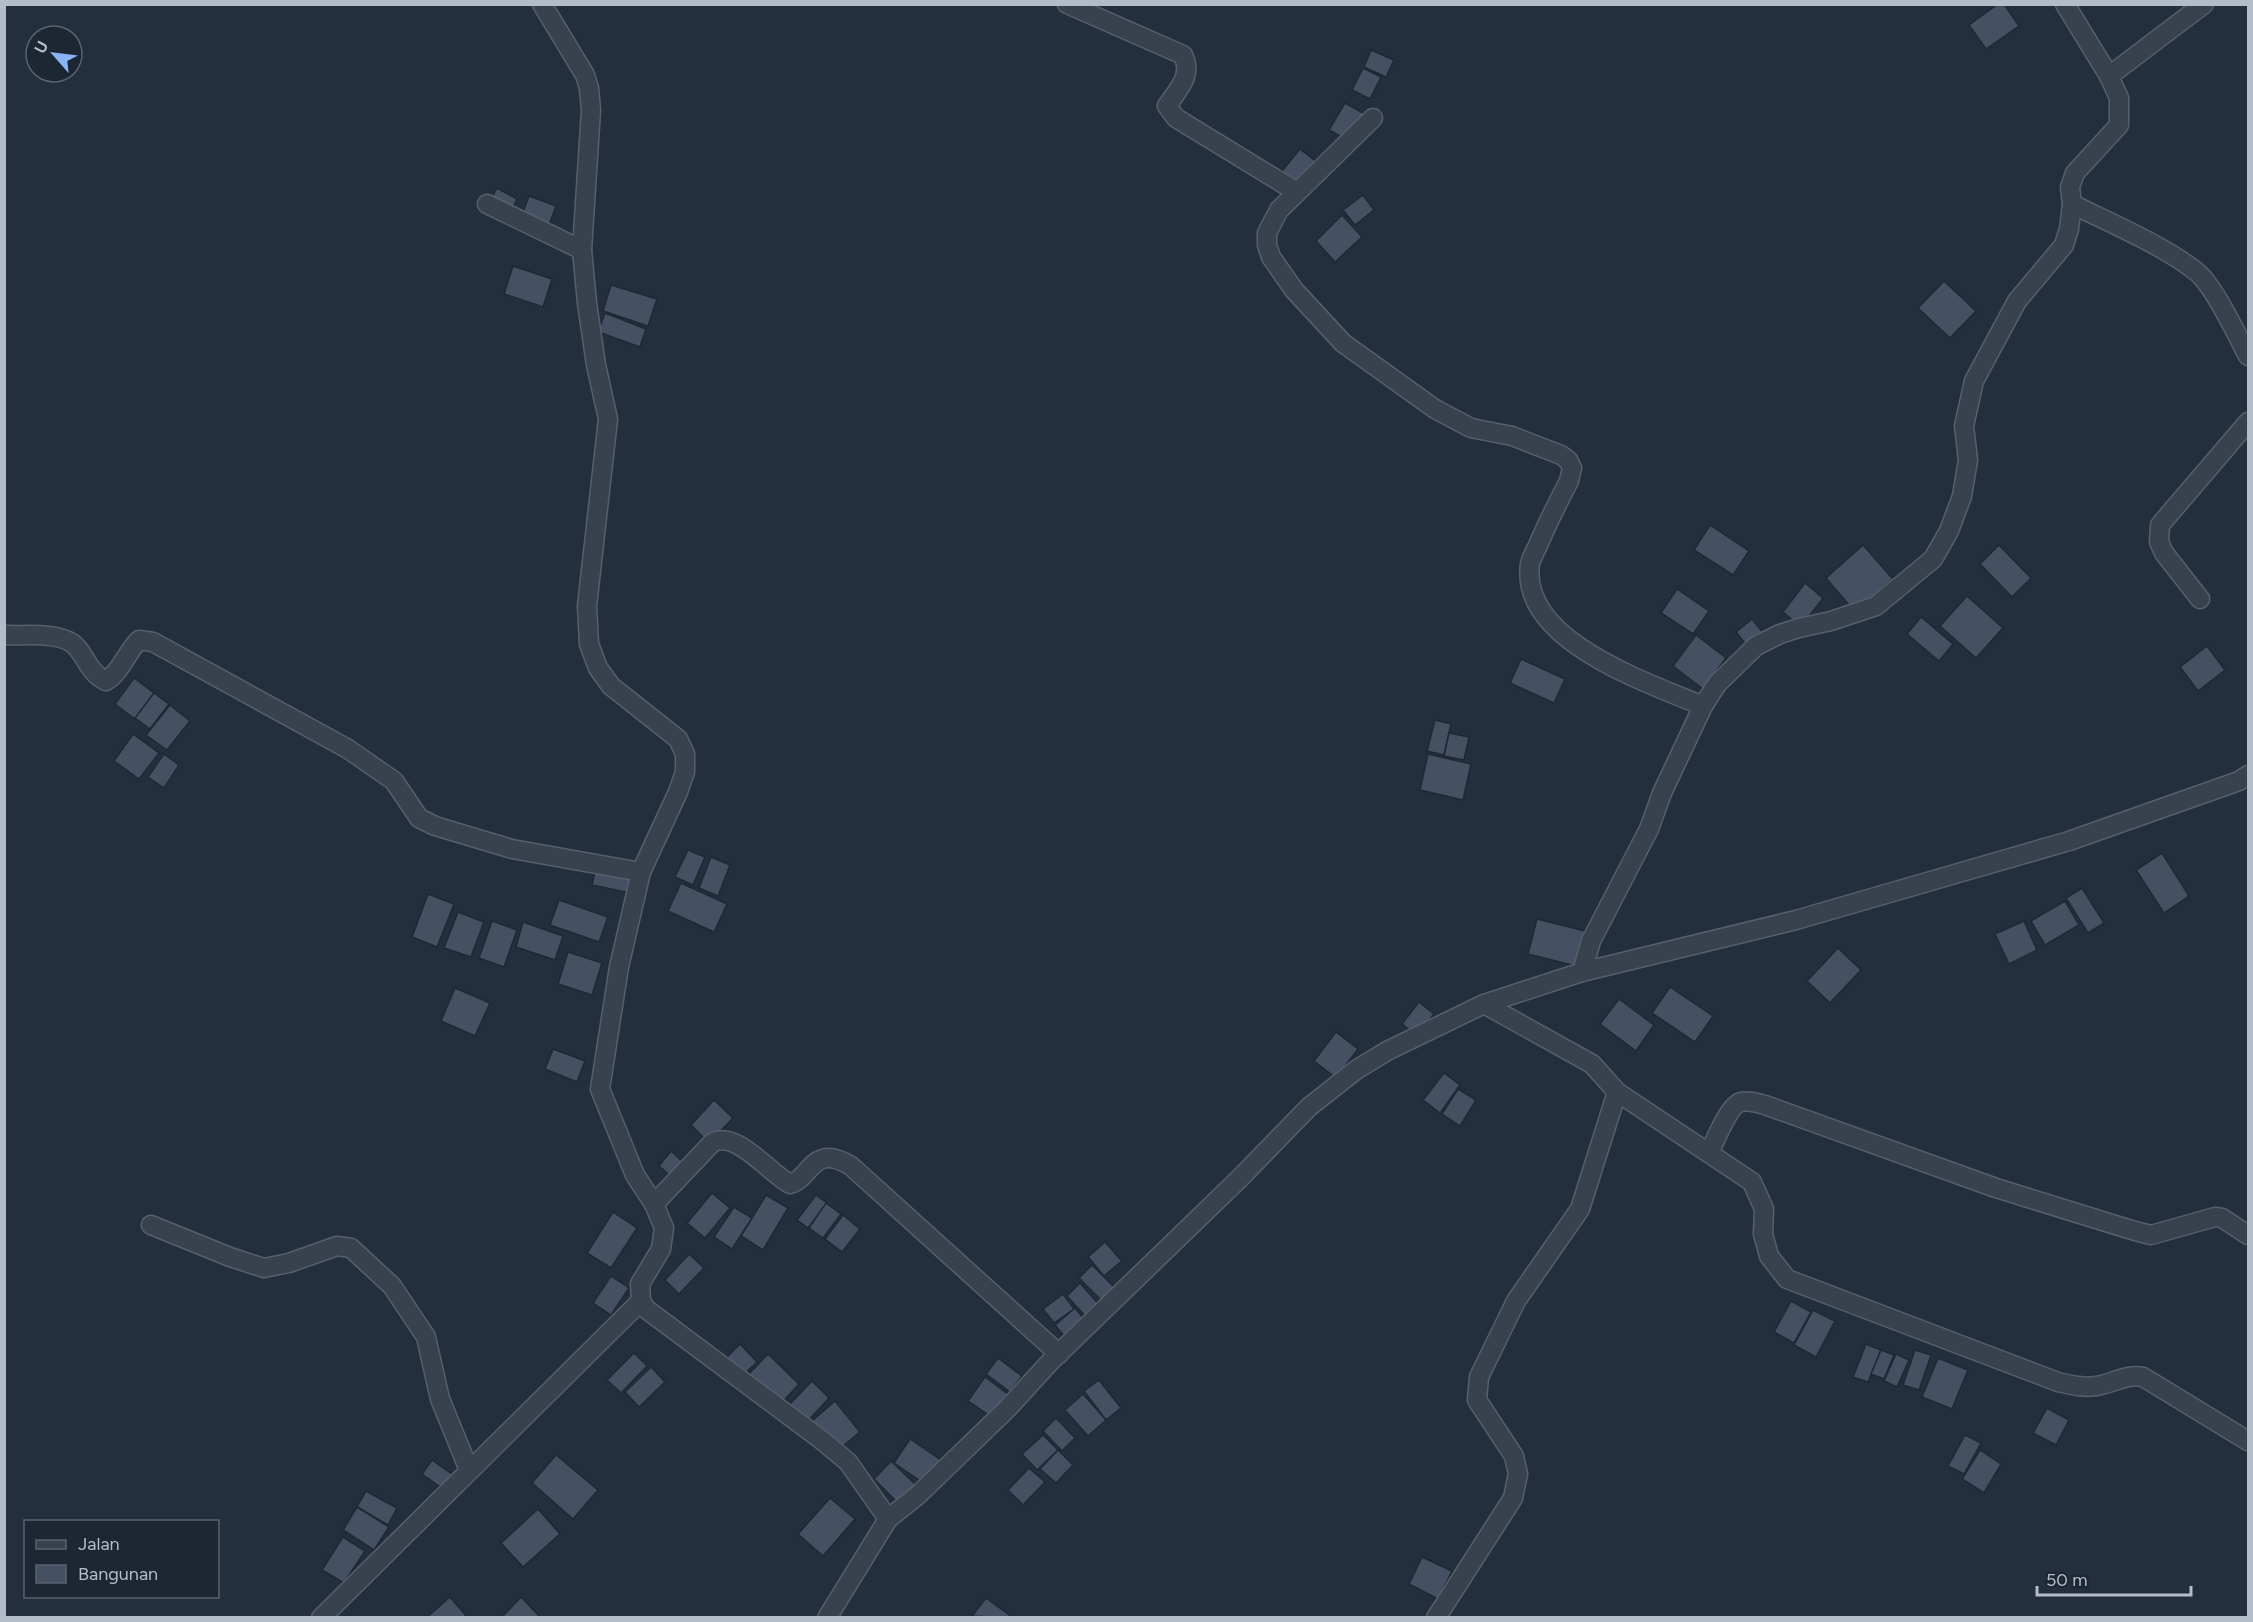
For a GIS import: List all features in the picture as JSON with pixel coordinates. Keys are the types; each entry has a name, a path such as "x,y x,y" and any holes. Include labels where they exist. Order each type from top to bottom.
{"street":[{"path":"542,4 578,63 589,88 590,121 582,250 596,365 608,419 587,606 589,645 598,668 611,686 678,739 685,754 685,772 678,792 641,872 619,966 600,1089 636,1175 654,1204 664,1227 661,1249 640,1284 641,1301 646,1309 848,1462 888,1519"},
{"path":"1067,4 1183,55 1188,65 1186,76 1167,106 1170,112 1176,118 1297,192"},
{"path":"1582,972 1591,941 1649,829 1662,793 1703,706 1717,684 1756,646 1790,631 1831,621 1876,606 1933,559 1949,531 1962,496 1968,460 1964,426 1974,381 2017,301 2064,245 2073,204 2070,187 2075,173 2119,125 2119,98 2109,76 2065,4"},
{"path":"2109,76 2204,4"},
{"path":"1373,118 1279,210 1268,233 1267,245 1271,257 1294,290 1343,343 1435,409 1471,428 1512,436 1561,455 1571,465 1569,481 1530,564 1531,593 1542,613 1575,646 1612,668 1703,706"},
{"path":"487,204 582,250"},
{"path":"2073,204 2160,249 2200,275 2248,356"},
{"path":"2200,599 2164,553 2159,542 2160,525 2248,422"},
{"path":"6,635 54,637 72,643 97,677 106,681 114,677 132,647 139,640 153,642 348,749 394,781 419,818 435,826 512,849 641,872"},
{"path":"828,1617 888,1519 918,1495 1006,1410 1059,1354 1224,1194 1309,1107 1387,1051 1484,1004 1582,972 1796,920 2069,841 2248,776"},
{"path":"1484,1004 1592,1064 1617,1092 1752,1182 1764,1209 1763,1234 1769,1256 1787,1279 2058,1382 2078,1386 2098,1386 2125,1378 2143,1377 2248,1441"},
{"path":"1436,1617 1513,1498 1518,1474 1514,1456 1477,1400 1479,1377 1516,1301 1580,1209 1617,1092"},
{"path":"1709,1154 1734,1105 1742,1101 1751,1101 1996,1188 2134,1231 2151,1235 2215,1217 2222,1218 2248,1235"},
{"path":"654,1204 718,1139 723,1138 738,1144 790,1184 821,1159 842,1161 851,1166 1059,1354"},
{"path":"151,1225 230,1257 264,1268 289,1263 337,1246 351,1248 392,1286 426,1337 440,1399 469,1470"},
{"path":"321,1617 641,1301"}],"building":[{"path":"1998,4 2004,4 2019,26 1986,49 1969,25"},
{"path":"1371,50 1394,60 1386,77 1364,67"},
{"path":"1363,68 1381,77 1370,99 1352,90"},
{"path":"1345,103 1365,114 1349,141 1329,130"},
{"path":"1300,149 1318,163 1300,185 1282,171"},
{"path":"497,188 517,199 512,210 491,199"},
{"path":"1363,195 1374,210 1355,225 1343,210"},
{"path":"529,196 556,206 548,228 521,217"},
{"path":"1342,215 1362,237 1335,262 1316,241"},
{"path":"513,266 552,279 543,307 504,294"},
{"path":"1944,281 1976,311 1950,338 1918,308"},
{"path":"611,285 657,299 648,326 603,311"},
{"path":"605,313 646,329 640,347 598,332"},
{"path":"1710,525 1749,551 1733,575 1694,550"},
{"path":"1863,545 1893,579 1855,612 1826,578"},
{"path":"1999,545 2031,578 2012,597 1980,564"},
{"path":"1805,583 1823,598 1801,627 1783,612"},
{"path":"1677,589 1709,611 1693,634 1661,613"},
{"path":"1967,596 2003,628 1976,658 1940,626"},
{"path":"1921,617 1953,644 1939,661 1907,634"},
{"path":"1752,619 1768,639 1752,652 1736,632"},
{"path":"1696,635 1726,658 1703,689 1673,666"},
{"path":"2207,646 2225,670 2198,691 2180,667"},
{"path":"1521,659 1565,679 1554,703 1510,683"},
{"path":"134,678 154,693 135,719 115,704"},
{"path":"154,693 169,704 150,729 135,718"},
{"path":"170,705 190,721 167,750 146,735"},
{"path":"1435,720 1451,724 1444,755 1427,751"},
{"path":"1449,733 1469,737 1464,760 1444,756"},
{"path":"133,734 159,753 139,779 114,761"},
{"path":"164,754 179,765 164,788 148,777"},
{"path":"1428,754 1471,764 1463,800 1420,790"},
{"path":"688,850 705,857 693,885 675,877"},
{"path":"2162,853 2189,896 2164,913 2136,870"},
{"path":"711,857 730,865 718,896 699,888"},
{"path":"596,867 633,874 630,893 592,885"},
{"path":"681,883 727,904 714,932 668,911"},
{"path":"2082,888 2104,923 2088,933 2066,898"},
{"path":"428,894 454,904 437,947 412,937"},
{"path":"559,900 608,917 599,942 550,925"},
{"path":"2065,901 2079,925 2045,945 2031,921"},
{"path":"458,912 484,922 471,957 444,948"},
{"path":"1537,919 1585,931 1576,966 1528,954"},
{"path":"492,921 517,930 504,967 479,958"},
{"path":"2024,921 2037,950 2009,964 1995,934"},
{"path":"523,922 563,936 555,960 516,947"},
{"path":"1838,948 1861,970 1830,1003 1807,981"},
{"path":"568,952 602,963 592,995 558,984"},
{"path":"1670,987 1713,1016 1695,1042 1652,1013"},
{"path":"455,988 490,1003 475,1036 441,1021"},
{"path":"1619,999 1654,1025 1636,1051 1600,1024"},
{"path":"1419,1002 1434,1014 1417,1036 1402,1024"},
{"path":"1336,1032 1358,1049 1336,1078 1314,1061"},
{"path":"553,1049 585,1061 577,1082 545,1069"},
{"path":"1444,1073 1460,1085 1440,1113 1423,1100"},
{"path":"1458,1089 1476,1100 1460,1126 1442,1114"},
{"path":"714,1100 733,1118 709,1143 691,1125"},
{"path":"671,1151 686,1165 674,1179 659,1166"},
{"path":"712,1193 730,1208 705,1238 687,1223"},
{"path":"766,1195 788,1208 763,1250 741,1236"},
{"path":"816,1195 827,1203 808,1228 797,1220"},
{"path":"826,1203 841,1214 823,1238 809,1228"},
{"path":"734,1207 752,1218 732,1249 714,1237"},
{"path":"613,1212 637,1228 611,1268 587,1253"},
{"path":"843,1215 860,1229 842,1252 825,1239"},
{"path":"1105,1242 1122,1261 1104,1276 1088,1257"},
{"path":"689,1254 704,1268 679,1294 665,1280"},
{"path":"1092,1265 1118,1291 1105,1304 1079,1278"},
{"path":"611,1276 629,1288 611,1315 593,1303"},
{"path":"1080,1283 1101,1307 1088,1319 1067,1296"},
{"path":"1063,1294 1074,1309 1054,1323 1043,1309"},
{"path":"1791,1301 1811,1312 1794,1343 1774,1332"},
{"path":"1075,1308 1088,1324 1068,1341 1055,1325"},
{"path":"1813,1310 1835,1321 1816,1357 1794,1345"},
{"path":"740,1344 757,1362 740,1378 724,1360"},
{"path":"1866,1344 1881,1350 1868,1382 1853,1377"},
{"path":"1881,1350 1894,1355 1884,1379 1871,1374"},
{"path":"1915,1350 1931,1355 1919,1390 1903,1385"},
{"path":"634,1353 647,1366 621,1393 607,1380"},
{"path":"768,1354 799,1384 779,1406 747,1376"},
{"path":"1896,1354 1909,1360 1897,1387 1884,1381"},
{"path":"998,1358 1022,1376 1010,1392 986,1374"},
{"path":"1938,1358 1968,1370 1952,1409 1922,1397"},
{"path":"651,1367 665,1382 639,1407 625,1392"},
{"path":"985,1377 1009,1395 993,1418 968,1401"},
{"path":"1099,1380 1121,1408 1106,1420 1084,1391"},
{"path":"812,1381 829,1398 805,1424 787,1407"},
{"path":"1083,1394 1106,1420 1088,1436 1065,1410"},
{"path":"835,1401 860,1432 837,1451 812,1421"},
{"path":"2047,1408 2069,1420 2056,1445 2033,1433"},
{"path":"1056,1418 1075,1438 1062,1451 1043,1431"},
{"path":"1043,1435 1058,1450 1037,1470 1022,1454"},
{"path":"1965,1435 1981,1443 1964,1474 1948,1466"},
{"path":"910,1439 941,1460 925,1484 894,1463"},
{"path":"1058,1450 1073,1465 1056,1483 1040,1469"},
{"path":"1980,1450 2001,1464 1984,1493 1962,1479"},
{"path":"556,1455 598,1490 573,1519 532,1483"},
{"path":"432,1460 456,1477 446,1491 422,1474"},
{"path":"891,1461 916,1485 899,1504 874,1479"},
{"path":"1029,1468 1045,1482 1023,1505 1008,1490"},
{"path":"366,1491 397,1508 388,1525 357,1507"},
{"path":"830,1498 855,1519 823,1556 798,1534"},
{"path":"357,1507 389,1527 374,1550 343,1530"},
{"path":"538,1509 560,1534 523,1567 501,1543"},
{"path":"343,1537 365,1551 344,1583 322,1570"},
{"path":"1422,1557 1452,1571 1438,1599 1409,1584"},
{"path":"450,1597 468,1618 426,1618"},
{"path":"521,1597 541,1618 501,1618"},
{"path":"986,1598 1012,1617 972,1616"}]}
